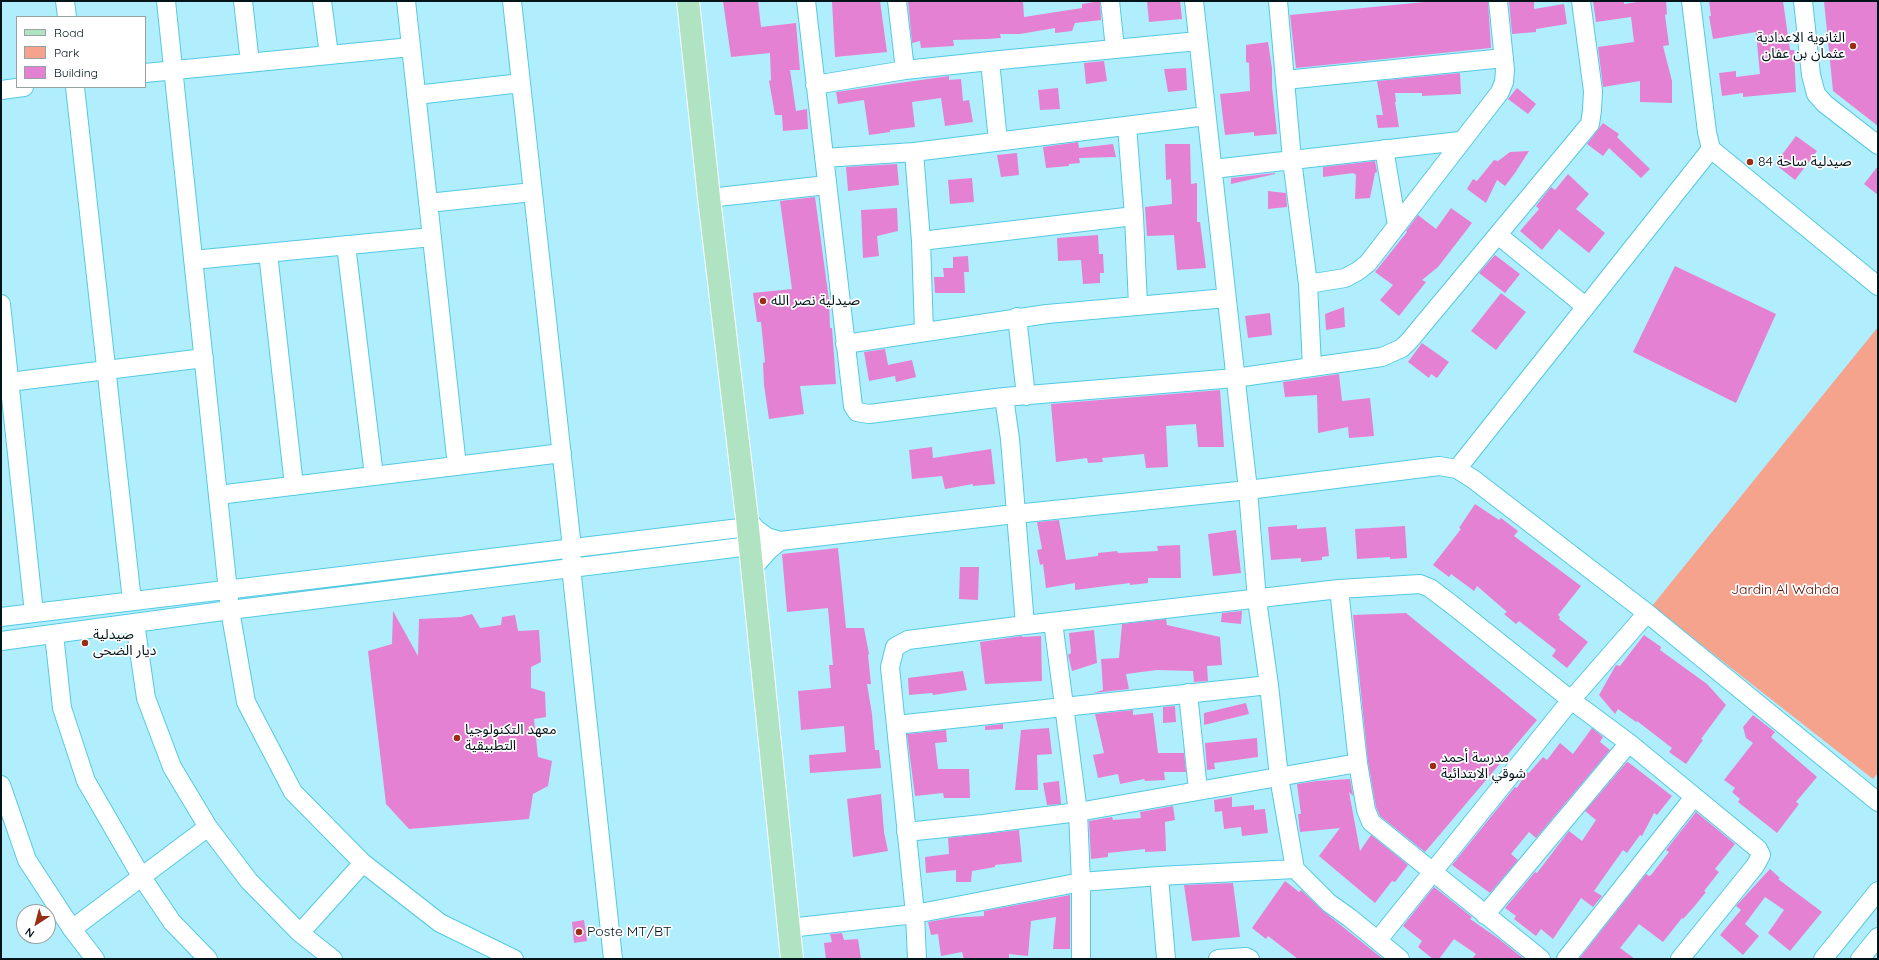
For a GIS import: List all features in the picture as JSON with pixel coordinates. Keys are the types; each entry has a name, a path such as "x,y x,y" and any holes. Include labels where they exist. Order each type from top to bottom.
{"main road":[{"path":"688,1 709,198 748,530 792,959"}],"street":[{"path":"65,1 66,16"},
{"path":"166,1 230,610 246,702 293,792 363,863 440,923 514,959"},
{"path":"243,1 250,63"},
{"path":"322,1 329,55"},
{"path":"406,1 457,466"},
{"path":"512,1 562,453 572,548 571,567 613,959"},
{"path":"806,1 853,406 857,412 863,414 1004,397 1235,378 1382,357 1402,348 1590,124 1593,91 1581,1"},
{"path":"897,1 905,70"},
{"path":"1110,1 1115,49"},
{"path":"1194,1 1248,490 1257,600 1269,685 1279,777 1295,869 1329,903 1378,940 1400,959"},
{"path":"1278,1 1292,160 1308,284 1312,367"},
{"path":"1308,284 1345,278 1358,271 1368,262 1460,141 1500,92 1504,82 1505,70 1498,1"},
{"path":"1691,1 1710,149 1878,286"},
{"path":"1803,1 1811,74 1816,94 1825,104 1878,145"},
{"path":"815,85 905,70 1198,41"},
{"path":"146,73 411,47"},
{"path":"1285,80 1504,58"},
{"path":"990,61 998,142"},
{"path":"416,95 522,84"},
{"path":"1,90 16,88"},
{"path":"75,88 132,601"},
{"path":"824,158 914,152 1206,116"},
{"path":"1127,126 1134,216 1138,305"},
{"path":"1213,169 1460,141"},
{"path":"1384,149 1397,225"},
{"path":"1457,469 1710,149"},
{"path":"914,152 921,241 924,332"},
{"path":"709,198 827,185"},
{"path":"428,202 533,192"},
{"path":"921,241 1134,216"},
{"path":"1498,235 1585,306"},
{"path":"193,260 432,237"},
{"path":"346,245 374,476"},
{"path":"268,253 294,486"},
{"path":"845,344 1017,317 1226,298"},
{"path":"1,304 5,382 34,613"},
{"path":"1017,317 1026,396"},
{"path":"5,382 204,358"},
{"path":"1004,397 1010,439 1025,625"},
{"path":"218,495 562,453"},
{"path":"1,617 572,548 756,529 767,537 780,541 1015,514 1248,490 1439,466 1457,469 1473,478 1647,613 1878,802"},
{"path":"1,641 230,610 571,567 748,530"},
{"path":"751,570 764,555 780,541"},
{"path":"917,959 915,914 890,667 895,647 908,640 1025,625 1257,600 1339,589 1420,584 1430,588 1455,607 1571,700 1629,743 1758,849 1761,855 1755,866 1680,959"},
{"path":"1339,589 1358,763 1366,810 1371,822 1541,959"},
{"path":"1378,940 1571,700 1647,613"},
{"path":"1053,622 1078,812 1081,882 1081,959"},
{"path":"135,623 146,698 172,767 208,827 249,881 300,933 334,959"},
{"path":"54,634 62,708 86,781 141,876 172,922 208,959"},
{"path":"896,725 1269,685"},
{"path":"1188,693 1198,790"},
{"path":"1485,914 1629,743"},
{"path":"906,832 1078,812 1358,763"},
{"path":"1,785 27,860 72,929 95,959"},
{"path":"1566,959 1694,797"},
{"path":"72,929 208,827"},
{"path":"300,933 363,863"},
{"path":"789,928 915,914 1081,882 1159,876 1295,869"},
{"path":"1159,876 1166,959"},
{"path":"1823,959 1878,891"},
{"path":"1860,959 1878,937"},
{"path":"1218,959 1250,959"}],"green space":[{"name":"Jardin Al Wahda","path":"1878,327 1878,773 1873,779 1652,606"}],"building":[{"path":"723,1 758,1 761,27 796,23 800,70 790,70 796,111 807,109 808,129 783,131 782,115 775,115 769,81 771,80 770,53 731,57"},
{"path":"832,1 880,1 887,52 835,57"},
{"path":"908,1 1023,1 1024,17 1082,8 1082,4 1100,1 1101,20 1075,23 1072,31 1055,33 1055,28 1020,34 1000,34 1001,38 953,40 954,46 921,48 920,41 912,43"},
{"path":"1147,1 1180,1 1182,19 1149,22"},
{"path":"1435,1 1488,1 1491,48 1296,68 1290,15"},
{"path":"1509,1 1534,1 1534,9 1564,4 1567,24 1536,29 1536,32 1512,34"},
{"path":"1593,1 1624,1 1624,4 1644,1 1666,1 1667,14 1665,15 1669,45 1663,46 1672,81 1672,103 1640,102 1640,81 1603,87 1598,47 1634,42 1631,17 1596,22"},
{"path":"1709,1 1783,1 1790,50 1794,50 1796,92 1743,97 1743,93 1722,96 1719,73 1736,71 1736,77 1760,74 1756,32 1713,39 1709,16 1711,16"},
{"name":"الثانوية الاعدادية عثمان بن عفان","path":"1824,1 1878,1 1878,126 1833,91"},
{"path":"1268,42 1272,69 1272,87 1277,134 1254,136 1254,132 1225,135 1220,94 1250,91 1249,63 1246,62 1246,45"},
{"path":"1104,61 1107,81 1086,84 1084,63"},
{"path":"1186,68 1187,90 1168,92 1164,69"},
{"path":"1460,73 1461,94 1422,96 1422,93 1395,93 1399,127 1378,128 1376,115 1383,115 1377,81"},
{"path":"949,76 949,80 961,79 963,101 969,100 973,122 945,126 941,98 912,102 915,127 890,130 890,132 869,135 864,100 838,104 836,92"},
{"path":"1058,88 1060,109 1040,110 1038,90"},
{"path":"1517,88 1536,104 1528,114 1508,99"},
{"path":"1603,123 1619,134 1617,137 1650,169 1641,178 1609,148 1603,156 1587,144"},
{"path":"1796,136 1817,151 1795,180 1775,164"},
{"path":"1078,142 1079,148 1113,144 1116,157 1079,158 1080,163 1069,164 1069,166 1046,168 1043,147"},
{"path":"1165,144 1190,144 1191,184 1197,183 1197,222 1200,222 1206,268 1177,270 1174,235 1147,236 1145,207 1172,204 1171,179 1166,180"},
{"path":"1529,151 1505,186 1497,180 1486,203 1467,189 1473,179 1477,181 1494,160 1498,161 1510,152"},
{"path":"1017,153 1019,175 1001,177 997,155"},
{"path":"1375,161 1377,172 1375,173 1370,198 1355,199 1356,175 1353,173 1323,177 1323,167"},
{"path":"897,164 899,185 848,191 846,167"},
{"path":"1878,166 1878,195 1864,184"},
{"path":"1275,174 1231,184 1231,178"},
{"path":"1568,174 1589,194 1576,209 1605,233 1589,253 1559,229 1542,250 1520,231 1539,209 1536,206 1551,187 1555,190"},
{"path":"972,178 974,202 950,204 948,180"},
{"path":"1268,191 1286,193 1287,207 1268,209"},
{"path":"815,197 829,300 830,328 832,328 836,384 800,386 804,414 769,419 764,385 763,363 765,362 761,322 757,322 753,293 792,289 780,201"},
{"path":"897,208 898,231 877,236 879,256 863,258 861,210"},
{"path":"1451,208 1472,223 1438,267 1422,280 1426,282 1399,316 1380,300 1393,285 1375,272 1407,232 1406,231 1418,215 1436,229"},
{"path":"1098,235 1099,254 1103,254 1104,273 1100,273 1100,283 1083,284 1081,260 1058,261 1057,238"},
{"path":"1495,255 1520,274 1505,293 1479,273"},
{"path":"968,256 969,272 964,272 965,293 935,293 934,277 944,277 943,268 953,268 953,257"},
{"path":"1675,266 1776,314 1736,403 1633,352"},
{"path":"1501,293 1526,312 1496,350 1471,331"},
{"path":"1344,307 1345,327 1326,330 1325,314"},
{"path":"1270,313 1272,335 1248,338 1245,316"},
{"path":"1422,343 1449,362 1437,378 1431,374 1429,378 1408,362"},
{"path":"885,349 888,365 912,360 916,377 896,382 895,376 869,381 864,352"},
{"path":"1339,374 1342,401 1370,398 1374,436 1349,438 1348,427 1318,433 1317,395 1285,397 1283,382"},
{"path":"1220,390 1224,447 1198,447 1196,424 1166,426 1168,467 1146,468 1144,454 1102,458 1103,462 1088,463 1087,458 1056,462 1051,404"},
{"path":"932,447 933,458 991,449 995,484 973,486 973,484 945,489 942,476 912,479 909,450"},
{"path":"1475,504 1499,520 1501,518 1518,531 1514,536 1581,586 1558,615 1560,617 1559,619 1588,642 1567,668 1552,656 1556,650 1519,621 1516,624 1504,614 1507,612 1477,586 1474,591 1451,574 1449,577 1433,565 1461,529 1459,528"},
{"path":"1059,520 1066,560 1098,556 1098,553 1117,551 1118,553 1158,551 1157,546 1180,545 1181,578 1148,578 1148,583 1130,585 1130,583 1075,590 1075,583 1046,588 1043,564 1040,565 1037,550 1042,549 1037,522"},
{"path":"1297,525 1297,529 1326,527 1329,556 1322,557 1322,560 1301,562 1301,558 1271,560 1268,527"},
{"path":"1405,526 1407,558 1390,559 1390,557 1357,559 1355,529"},
{"path":"1236,530 1241,573 1213,576 1208,534"},
{"path":"838,548 846,628 864,628 869,654 871,684 867,684 872,714 875,750 879,750 881,768 810,773 809,755 846,752 844,726 801,730 798,691 831,688 829,665 833,665 828,608 787,612 782,554"},
{"path":"960,567 979,567 978,600 959,599"},
{"name":"معهد التكنولوجيا التطبيقية","path":"393,611 418,656 419,619 461,617 472,614 480,628 501,625 502,617 515,615 518,631 539,630 541,662 531,667 531,688 545,692 546,717 534,719 538,757 552,761 548,786 533,794 529,819 409,829 386,804 368,651 392,644"},
{"path":"1242,611 1241,624 1221,622 1222,613"},
{"name":"مدرسة أحمد شوقي الابتدائية","path":"1406,613 1537,720 1425,852 1380,816 1376,807 1368,762 1353,615"},
{"path":"1166,619 1167,625 1220,637 1222,665 1207,666 1208,681 1194,682 1193,671 1157,670 1126,674 1129,689 1093,693 1103,690 1101,659 1119,658 1122,624"},
{"path":"1094,630 1097,663 1072,671 1068,655 1071,653 1069,633"},
{"path":"1644,635 1661,647 1660,650 1707,684 1726,705 1701,739 1703,740 1686,764 1669,752 1672,748 1637,721 1636,722 1618,709 1615,714 1599,695 1616,665 1620,666"},
{"path":"1022,636 1041,636 1042,681 985,684 980,642"},
{"path":"963,671 967,690 933,695 932,693 909,695 908,678"},
{"path":"1246,703 1249,714 1204,725 1204,713"},
{"path":"1175,706 1176,722 1163,723 1163,707"},
{"path":"1133,710 1133,715 1153,713 1158,753 1184,753 1186,772 1164,772 1165,780 1145,781 1144,779 1120,784 1118,774 1098,778 1093,755 1104,753 1095,714"},
{"path":"1753,715 1775,732 1771,737 1817,777 1796,802 1799,804 1777,833 1738,802 1740,799 1732,792 1735,788 1724,780 1753,743 1746,738 1743,727"},
{"path":"1003,724 1003,729 985,730 985,726"},
{"path":"1049,728 1052,754 1037,755 1038,790 1015,790 1021,730"},
{"path":"1592,728 1603,737 1600,742 1610,750 1536,838 1529,832 1511,854 1518,860 1490,893 1452,865 1515,787 1517,788 1527,772 1529,773 1543,757 1547,760 1560,743 1573,754"},
{"path":"946,730 947,742 935,743 938,769 969,769 970,798 944,798 943,793 915,796 907,734"},
{"path":"1257,738 1258,757 1214,763 1215,769 1207,770 1205,743"},
{"path":"1628,762 1672,796 1657,815 1654,813 1642,836 1640,835 1627,853 1623,850 1594,891 1602,896 1593,907 1581,898 1553,939 1541,929 1536,936 1514,919 1516,916 1505,908 1535,872 1537,873 1569,831 1582,841 1596,820 1585,811"},
{"path":"1350,779 1353,796 1349,792 1360,851 1371,835 1408,865 1395,882 1392,881 1375,903 1319,856 1340,828 1300,832 1298,814 1301,814 1297,784"},
{"path":"1059,781 1061,804 1047,805 1043,783"},
{"path":"881,794 884,832 888,851 853,857 847,799"},
{"path":"1232,797 1232,807 1254,805 1254,810 1265,809 1268,833 1242,836 1241,827 1224,829 1222,811 1215,812 1214,800"},
{"path":"1173,806 1175,820 1165,822 1166,851 1145,852 1145,849 1108,853 1108,857 1091,859 1089,821 1112,817 1113,820 1141,818 1140,812"},
{"path":"1696,812 1735,844 1715,869 1719,872 1704,891 1706,892 1683,919 1682,918 1663,942 1639,924 1620,948 1635,959 1579,959 1646,874 1649,876 1651,875 1669,852 1666,850"},
{"path":"1019,830 1022,862 995,865 995,867 972,871 971,882 956,882 956,870 926,873 925,857 949,854 948,838"},
{"path":"1770,869 1780,878 1778,879 1822,912 1790,951 1768,933 1784,910 1765,897 1745,924 1759,936 1743,955 1720,935 1741,910 1736,906"},
{"path":"1285,881 1299,892 1301,890 1323,911 1383,959 1298,959 1268,936 1266,939 1252,928"},
{"path":"1233,883 1240,937 1192,941 1184,885"},
{"path":"1434,887 1472,917 1470,919 1524,959 1472,959 1476,954 1454,939 1439,959 1433,959 1418,947 1422,941 1403,926"},
{"path":"1070,895 1070,949 1053,949 1056,917 1031,921 1028,956 1009,954 1009,959 964,959 962,952 941,956 938,934 931,935 928,922 951,918 984,916 984,911"},
{"name":"Poste MT/BT","path":"584,920 587,941 574,943 572,922"},
{"path":"842,933 844,940 858,939 861,959 826,959 824,943 832,942 830,934"}],"place":[{"name":"الثانوية الاعدادية عثمان بن عفان","path":"1853,46"},
{"name":"صيدلية ساحة 84","path":"1750,162"},
{"name":"صيدلية نصر الله","path":"763,301"},
{"name":"صيدلية ديار الضحى","path":"85,643"},
{"name":"معهد التكنولوجيا التطبيقية","path":"457,738"},
{"name":"مدرسة أحمد شوقي الابتدائية","path":"1433,766"},
{"name":"Poste MT/BT","path":"579,932"}]}
